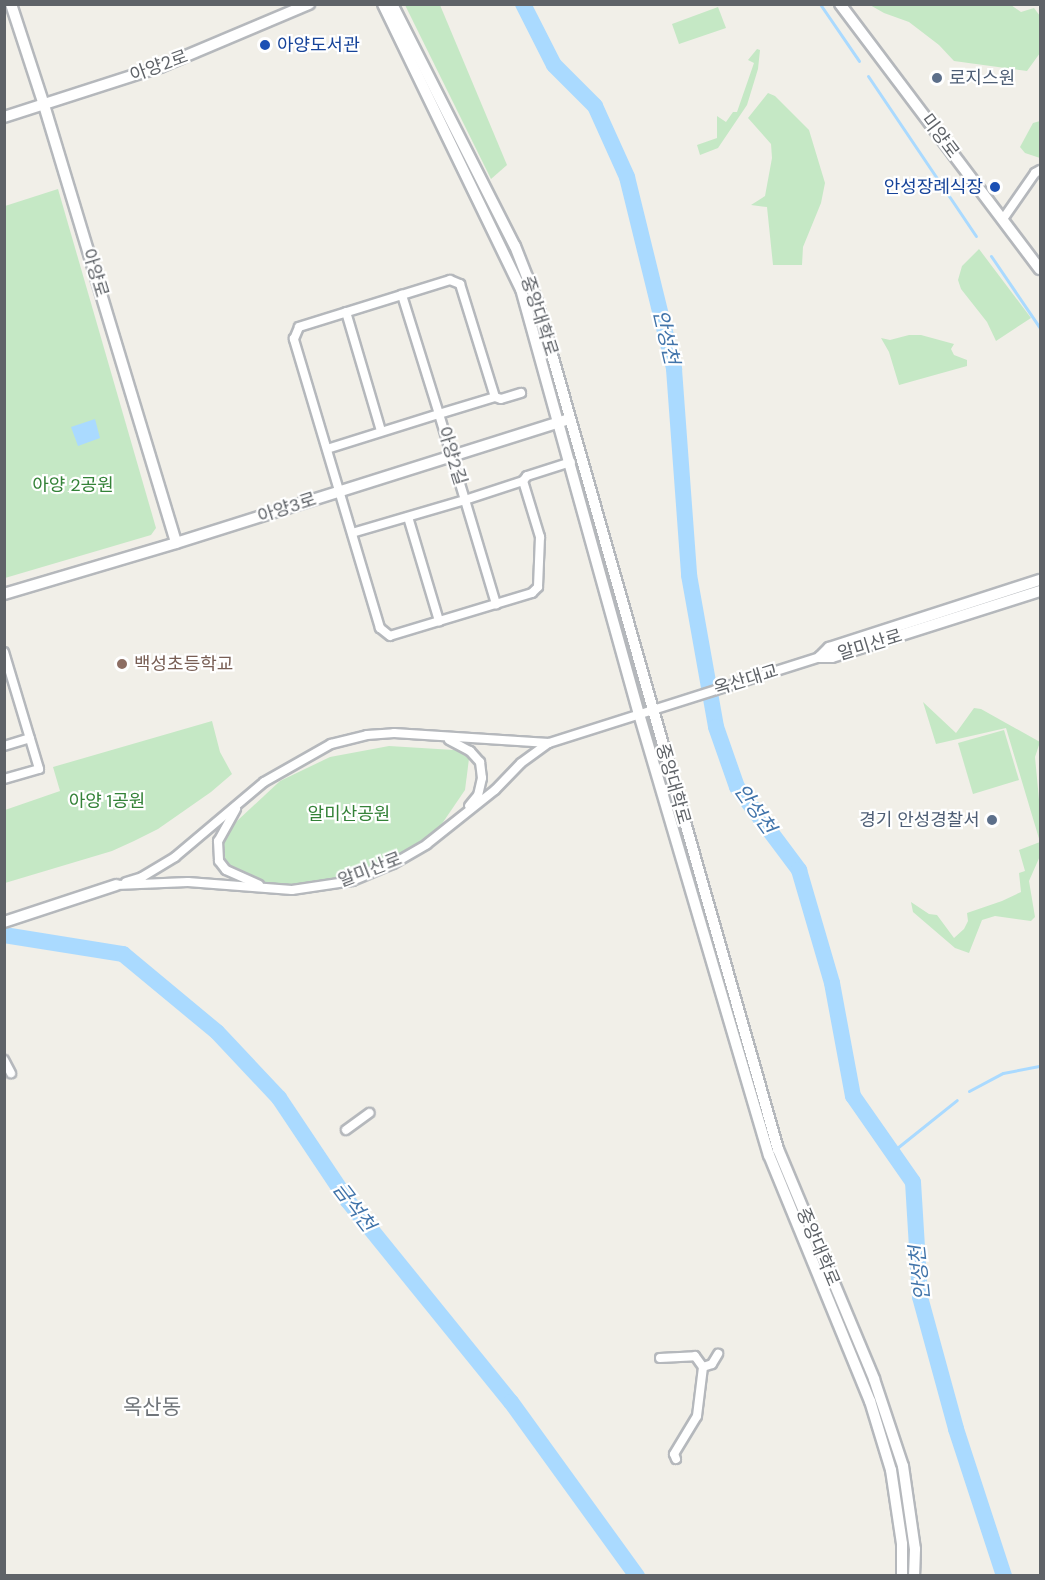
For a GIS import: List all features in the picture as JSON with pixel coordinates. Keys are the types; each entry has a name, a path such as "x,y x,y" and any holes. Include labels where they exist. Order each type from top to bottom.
{"street":[{"name":"아양로","path":"11,4 44,105 176,543"},
{"name":"아양2로","path":"4,117 160,67 309,4"},
{"name":"중앙대학로","path":"383,4 522,289 651,710 778,1149 874,1379 903,1466 915,1549 914,1575"},
{"name":"중앙대학로","path":"392,4 515,246 537,302 564,420 571,462 639,714 769,1155 870,1401 891,1470 902,1544 902,1575"},
{"name":"미양로","path":"840,4 1041,269"},
{"path":"1003,219 1035,173 1041,170"},
{"path":"495,397 460,284 450,280 298,327 294,339 380,628 390,636 496,604 532,592 538,587 540,537 523,481"},
{"path":"327,449 439,414 402,295"},
{"path":"346,312 381,431"},
{"name":"아양2길","path":"521,393 501,399 495,397 439,414 465,500 571,462"},
{"name":"아양3로","path":"4,594 176,543 564,420"},
{"path":"352,533 465,500 496,604"},
{"path":"408,517 439,621"},
{"name":"알미산로","path":"820,657 829,648 1041,580"},
{"name":"알미산로","path":"820,657 843,654 1041,591"},
{"path":"4,652 39,769 4,779"},
{"name":"옥산대교","path":"672,703 820,657"},
{"name":"알미산로","path":"116,885 188,882 270,889 318,888 352,881 393,864 427,844 495,790 521,763 549,743 672,703"},
{"path":"411,734 454,741 470,751 480,762 482,778 478,795 444,830"},
{"name":"알미산로","path":"4,922 142,877 175,857 264,782 331,744 367,735 411,734 549,743"},
{"path":"4,746 30,738"},
{"path":"242,800 222,830 217,849 219,861 236,875 270,889"},
{"path":"4,1060 11,1073"},
{"path":"346,1130 369,1113"},
{"path":"703,1367 712,1364 718,1354"},
{"path":"660,1358 695,1356 703,1367 697,1416 674,1454 676,1459"}],"green space":[{"path":"405,5 440,5 507,165 491,179"},
{"path":"870,5 1011,5 1021,12 1034,8 1040,16 1040,53 1027,71 954,61 939,45 909,22"},
{"path":"718,7 726,28 679,44 672,24"},
{"path":"757,49 760,50 758,69 747,105 718,148 700,155 697,145 717,138 717,116 726,122 733,112 737,112 754,63 748,60"},
{"path":"768,93 775,96 809,130 825,183 821,203 803,247 802,265 773,265 767,207 751,205 765,196 772,158 771,144 748,118"},
{"path":"1040,121 1040,158 1025,153 1020,147 1033,123"},
{"name":"아양 2공원","path":"58,189 156,528 151,535 5,578 5,206"},
{"path":"979,249 1031,318 996,341 987,322 961,289 958,280 962,266"},
{"path":"909,335 921,335 954,344 951,349 954,355 967,360 967,366 899,385 889,352 881,338 890,340"},
{"path":"923,702 956,733 974,708 981,709 1040,742 1035,757 1040,810 1040,842 1006,728 936,744"},
{"name":"아양 1공원","path":"212,721 220,752 232,774 211,792 158,829 112,851 5,883 5,810 60,791 53,767"},
{"path":"1004,730 1019,780 973,794 958,743"},
{"name":"알미산공원","path":"389,746 470,751 465,790 435,834 376,868 326,884 244,884 222,862 222,835 280,781 330,757"},
{"path":"1040,842 1040,856 1029,881 1035,917 1031,921 995,916 982,920 969,953 955,948 913,912 911,902 929,914 937,915 954,938 964,929 968,921 967,913 1021,892 1019,873 1025,871 1019,850"}],"water":[{"path":"95,419 100,438 78,446 71,427"}],"waterway":[{"name":"안성천","path":"523,4 554,65 595,106 627,177 674,369 689,575 716,727 737,787 799,870 832,983 853,1096 913,1182 920,1297 956,1429 1004,1576"},
{"path":"820,4 859,61"},
{"path":"868,76 976,236"},
{"path":"991,256 1040,328"},
{"name":"금석천","path":"4,935 123,954 217,1032 279,1098 348,1201 511,1402 637,1576"},
{"path":"969,1091 1003,1073 1040,1066"},
{"path":"892,1152 957,1100"}],"place":[{"name":"아양도서관","path":"265,45"},
{"name":"로지스원","path":"937,78"},
{"name":"안성장례식장","path":"995,187"},
{"name":"백성초등학교","path":"122,664"},
{"name":"경기 안성경찰서","path":"992,820"}],"district":[{"name":"옥산동","path":"152,1407"}]}
